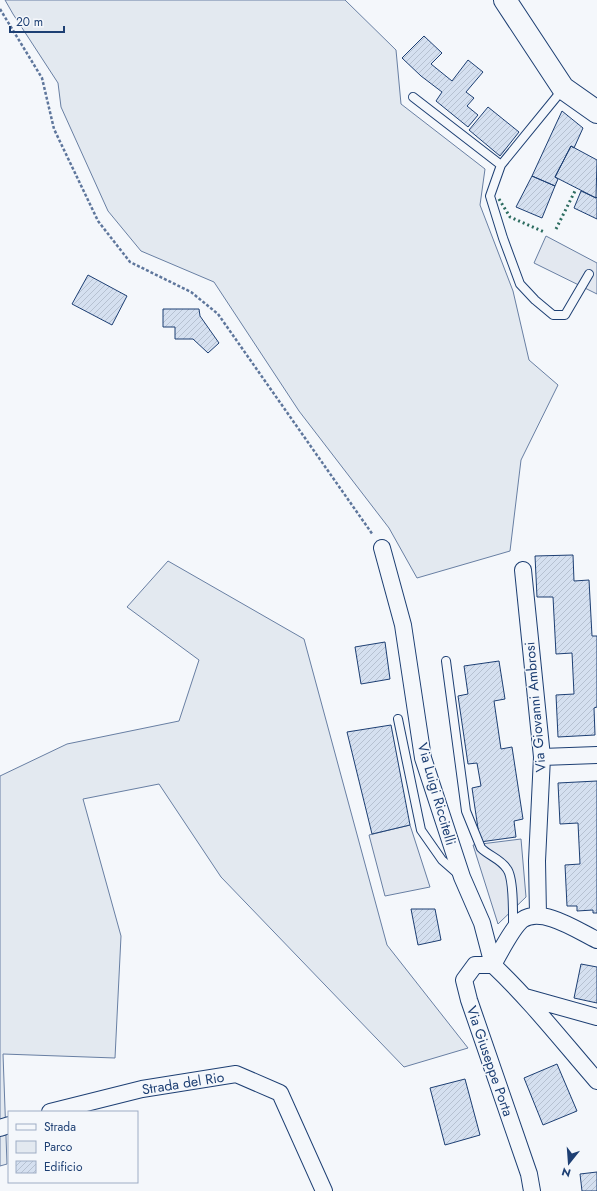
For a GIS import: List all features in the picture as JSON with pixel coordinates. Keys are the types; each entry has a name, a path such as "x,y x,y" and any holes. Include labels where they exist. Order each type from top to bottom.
{"street":[{"path":"505,0 563,88 597,112"},
{"name":"Via Luigi Riccitelli","path":"382,548 403,625 424,758 462,877 482,923 498,970"},
{"name":"Via Giovanni Ambrosi","path":"523,570 542,757 537,861 538,915"},
{"path":"542,757 597,755"},
{"path":"597,940 552,918 538,915 522,920 513,931 498,970 525,998 597,1081"},
{"name":"Via Giuseppe Porta","path":"498,970 475,965 464,980 469,1000 529,1174 532,1191"},
{"path":"525,998 597,1017"},
{"name":"Strada del Rio","path":"54,1111 142,1088 236,1074 280,1093 324,1191"}],"lane":[{"path":"563,88 501,165 490,196 503,238 520,284 534,300 553,315 566,315 589,274"},
{"path":"413,97 501,165"},
{"path":"446,662 466,811 481,848 485,852 493,855 508,870 511,886 513,931"},
{"path":"398,719 421,830 442,860 462,877"}],"path":[{"path":"0,9 42,78 54,129 98,221 130,262 191,292 218,314 382,548"}],"green space":[{"path":"5,0 345,0 396,50 401,104 485,169 480,205 513,291 529,360 558,385 521,460 510,551 417,578 389,528 299,411 214,282 141,251 108,211 61,107 58,83"},
{"path":"168,561 304,639 387,945 468,1048 404,1067 221,877 159,784 83,799 121,936 115,1058 3,1054 7,1164 0,1166 0,776 67,744 179,721 199,660 127,607"}],"shaded area":[{"path":"546,236 597,263 597,294 534,263"},
{"path":"410,825 430,887 385,896 369,835"},
{"path":"521,839 526,897 498,924 473,845"}],"building":[{"path":"424,36 442,53 431,64 452,81 468,60 483,72 466,92 474,98 467,106 478,115 468,127 436,101 442,92 421,76 402,58"},
{"path":"488,107 519,132 500,156 469,130"},
{"path":"562,111 583,128 574,148 571,146 555,177 558,179 555,186 532,176"},
{"path":"571,146 597,160 596,198 555,177"},
{"path":"532,176 555,186 542,218 516,207"},
{"path":"581,191 596,198 597,197 597,219 574,208"},
{"path":"88,275 127,296 112,325 72,304"},
{"path":"163,309 199,309 200,316 219,343 208,353 193,339 175,339 175,327 163,327"},
{"path":"573,555 574,581 589,580 592,636 597,636 597,707 594,708 595,735 558,737 556,695 574,694 572,653 556,654 553,597 537,597 535,556"},
{"path":"385,642 390,679 361,684 355,647"},
{"path":"499,661 505,699 494,701 501,749 512,747 523,819 514,821 516,837 480,842 472,788 481,786 477,763 468,764 458,696 468,694 464,666"},
{"path":"391,725 410,825 372,834 347,732"},
{"path":"597,781 597,913 593,913 593,910 577,911 577,906 567,906 565,865 580,864 578,823 560,824 558,783"},
{"path":"411,909 435,909 441,940 418,945"},
{"path":"581,964 597,967 597,1003 574,998"},
{"path":"557,1064 577,1111 543,1125 524,1078"},
{"path":"465,1079 480,1135 445,1145 430,1088"},
{"path":"597,1172 597,1191 582,1191 580,1174"}],"hedge":[{"path":"556,229 575,191"},
{"path":"499,199 510,217 544,232"}]}
